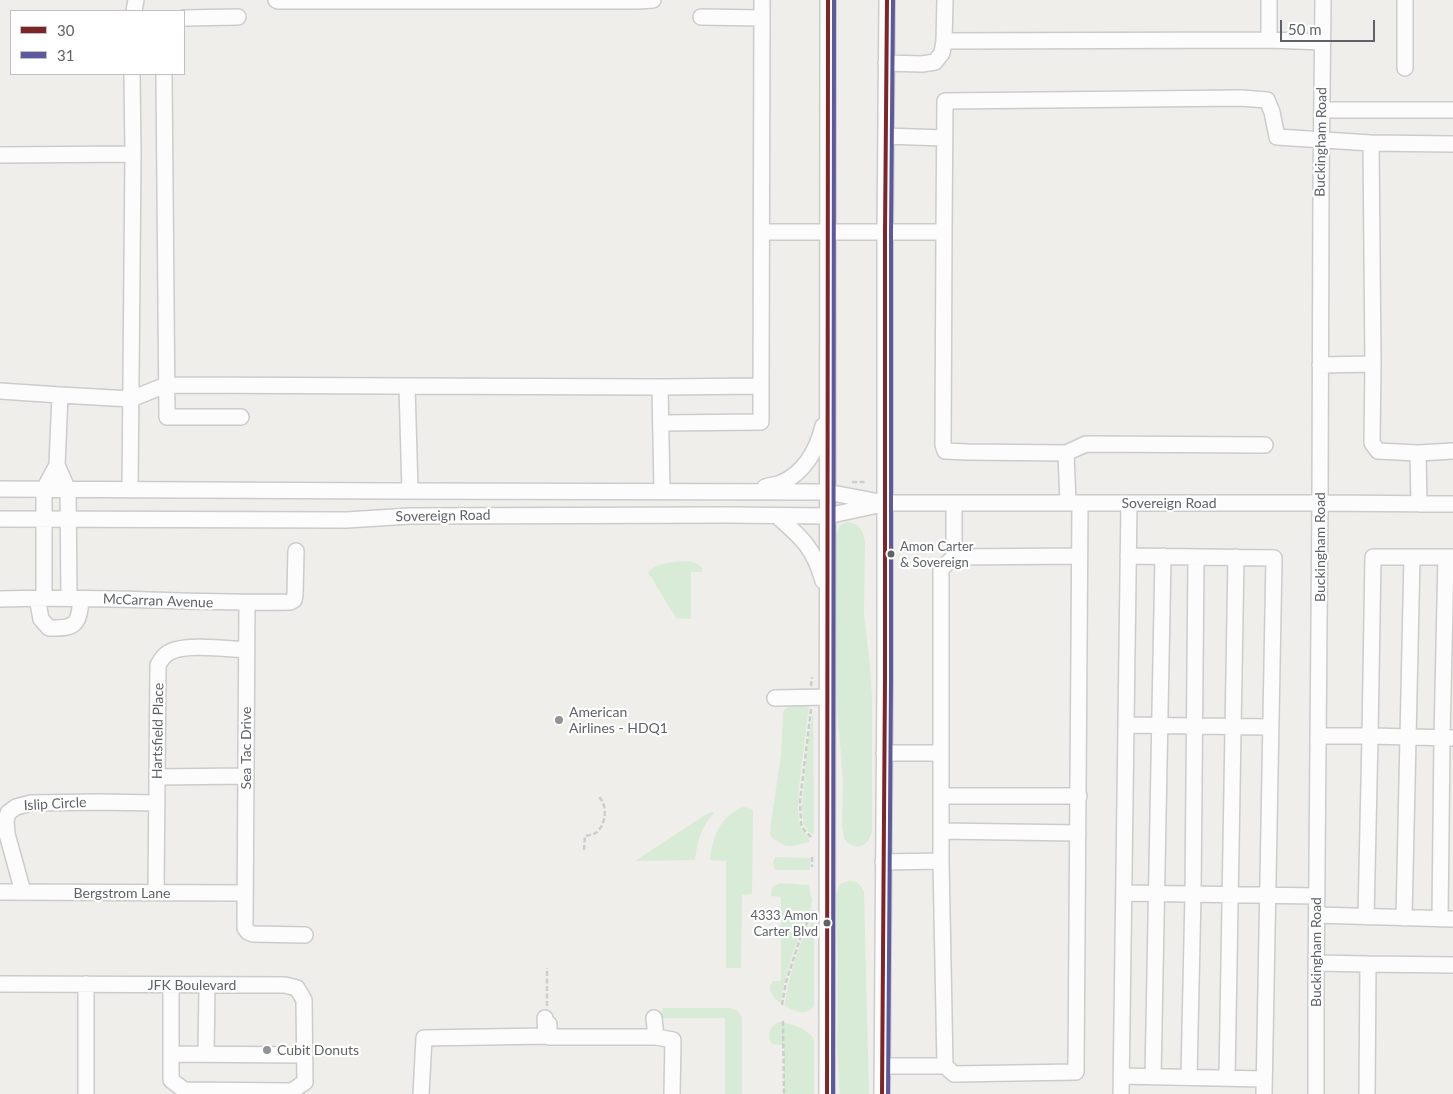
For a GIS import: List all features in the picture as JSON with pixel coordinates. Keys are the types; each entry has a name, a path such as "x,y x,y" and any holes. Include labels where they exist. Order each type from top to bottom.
{"street":[{"path":"276,0 278,2 637,2 653,0"},
{"path":"661,423 762,422 762,0"},
{"path":"827,1094 828,0"},
{"path":"882,1094 887,0"},
{"path":"886,63 922,64 935,62 942,53 944,41 945,0"},
{"path":"1269,0 1269,40"},
{"name":"Buckingham Road","path":"1316,1094 1323,0"},
{"path":"1405,0 1405,68"},
{"path":"185,18 238,17"},
{"path":"701,17 762,18"},
{"path":"944,41 1269,40 1323,42"},
{"path":"130,490 132,75"},
{"path":"164,75 167,417 241,417"},
{"path":"1265,445 1086,444 1066,453 945,450 943,445 945,101 1241,98 1266,100 1272,112 1277,137 1372,143 1453,144"},
{"path":"1322,110 1453,110"},
{"path":"886,136 944,138"},
{"path":"1372,143 1372,443 1378,451 1418,453 1453,451"},
{"path":"0,155 133,154"},
{"path":"762,232 944,232"},
{"path":"1320,366 1373,364"},
{"path":"0,391 131,399 166,385 762,386"},
{"path":"407,386 410,491"},
{"path":"660,387 662,491"},
{"path":"57,465 68,490 75,598 80,614 75,623 65,628 50,628 41,620 44,489 57,465 60,395"},
{"path":"715,491 761,488 781,483 799,471 810,458 819,439 827,410"},
{"path":"883,1066 945,1066 954,1074 1076,1072 1079,556 1074,503 1066,453"},
{"path":"1418,453 1419,504"},
{"name":"Sovereign Road","path":"0,489 827,492 885,503 1453,504"},
{"name":"Sovereign Road","path":"0,519 347,520 410,516 827,516 885,503"},
{"path":"945,1066 940,753 941,569 954,556 954,503"},
{"path":"1121,1094 1129,503"},
{"path":"777,516 810,548 819,567 827,596"},
{"name":"McCarran Avenue","path":"0,599 75,598 247,603 290,602 294,600 295,595 296,551"},
{"path":"954,556 1079,556"},
{"path":"1121,1076 1227,1078 1264,1086 1274,558 1128,556"},
{"path":"1154,1077 1163,556"},
{"path":"1190,1077 1196,556"},
{"path":"1316,915 1446,919 1450,557 1373,556 1366,916"},
{"path":"1227,1078 1236,557"},
{"path":"1404,918 1412,557"},
{"name":"Sea Tac Drive","path":"247,603 245,928 253,934 304,935"},
{"name":"Hartsfield Place","path":"156,893 158,665 166,654 185,648 246,650"},
{"path":"775,698 827,696"},
{"path":"1126,725 1270,727"},
{"path":"1318,736 1447,738"},
{"path":"884,753 940,753"},
{"path":"157,777 245,776"},
{"path":"941,796 1078,796"},
{"name":"Islip Circle","path":"23,892 7,834 6,821 8,813 16,806 31,803 157,803"},
{"path":"941,831 1078,833"},
{"path":"883,862 941,861"},
{"name":"Bergstrom Lane","path":"0,892 244,893"},
{"path":"1124,893 1317,896"},
{"path":"1316,962 1453,965"},
{"path":"1367,1094 1368,964"},
{"name":"JFK Boulevard","path":"0,984 285,985 297,988 304,1000 305,1055"},
{"path":"86,984 86,1094"},
{"path":"171,985 171,1054 171,1080 184,1090 292,1091 305,1082 305,1055 171,1054"},
{"path":"206,1054 207,985"},
{"path":"547,1015 550,1037 656,1037 673,1040 672,1094"},
{"path":"421,1094 424,1038 546,1036 547,1015"},
{"path":"654,1018 656,1037"}],"path":[{"path":"848,482 866,482"},
{"path":"811,708 800,809 801,824 812,838"},
{"path":"584,850 585,836 597,832 603,822 604,805 599,797"},
{"path":"812,857 812,867"},
{"path":"782,1005 786,982 814,904"},
{"path":"547,968 547,1015"},
{"path":"783,1021 784,1094"}],"green space":[{"path":"847,522 855,524 860,528 865,541 864,613 872,696 872,830 867,843 860,846 852,845 844,838 842,825 843,782 837,706 835,537 840,525"},
{"path":"695,562 703,570 701,572 691,572 691,619 676,618 648,572 667,563"},
{"path":"792,705 809,706 799,787 798,812 799,823 809,838 809,842 786,846 773,839 770,834 781,755 783,714 784,710"},
{"path":"813,711 814,834 812,834 803,823 802,804 808,740"},
{"path":"744,807 752,809 753,812 752,894 742,895 741,968 726,968 726,861 710,860 713,843 719,828 729,815"},
{"path":"714,813 700,835 695,860 635,861 705,815"},
{"path":"775,857 810,858 810,870 776,870 773,863"},
{"path":"848,881 858,884 864,892 869,1094 840,1094 837,1047 836,895 840,884"},
{"path":"781,883 809,885 812,899 811,908 789,967 781,1003 773,997 770,988 773,981 781,981 781,897 771,896 774,886"},
{"path":"814,919 814,1006 807,1011 800,1012 785,1006 786,997 799,947"},
{"path":"662,1008 728,1008 739,1012 742,1018 742,1094 725,1094 725,1018 663,1018"},
{"path":"780,1022 799,1027 814,1039 814,1094 784,1094 784,1045 772,1044 769,1037 771,1028"}],"transit line":[{"name":"30","path":"827,1094 828,0"},
{"name":"31","path":"833,1094 834,0"},
{"name":"30","path":"882,1094 887,0"},
{"name":"31","path":"888,1094 893,0"}],"place":[{"name":"Amon Carter & Sovereign","path":"891,554"},
{"name":"American Airlines - HDQ1","path":"559,720"},
{"name":"4333 Amon Carter Blvd","path":"827,923"},
{"name":"Cubit Donuts","path":"267,1050"}]}
